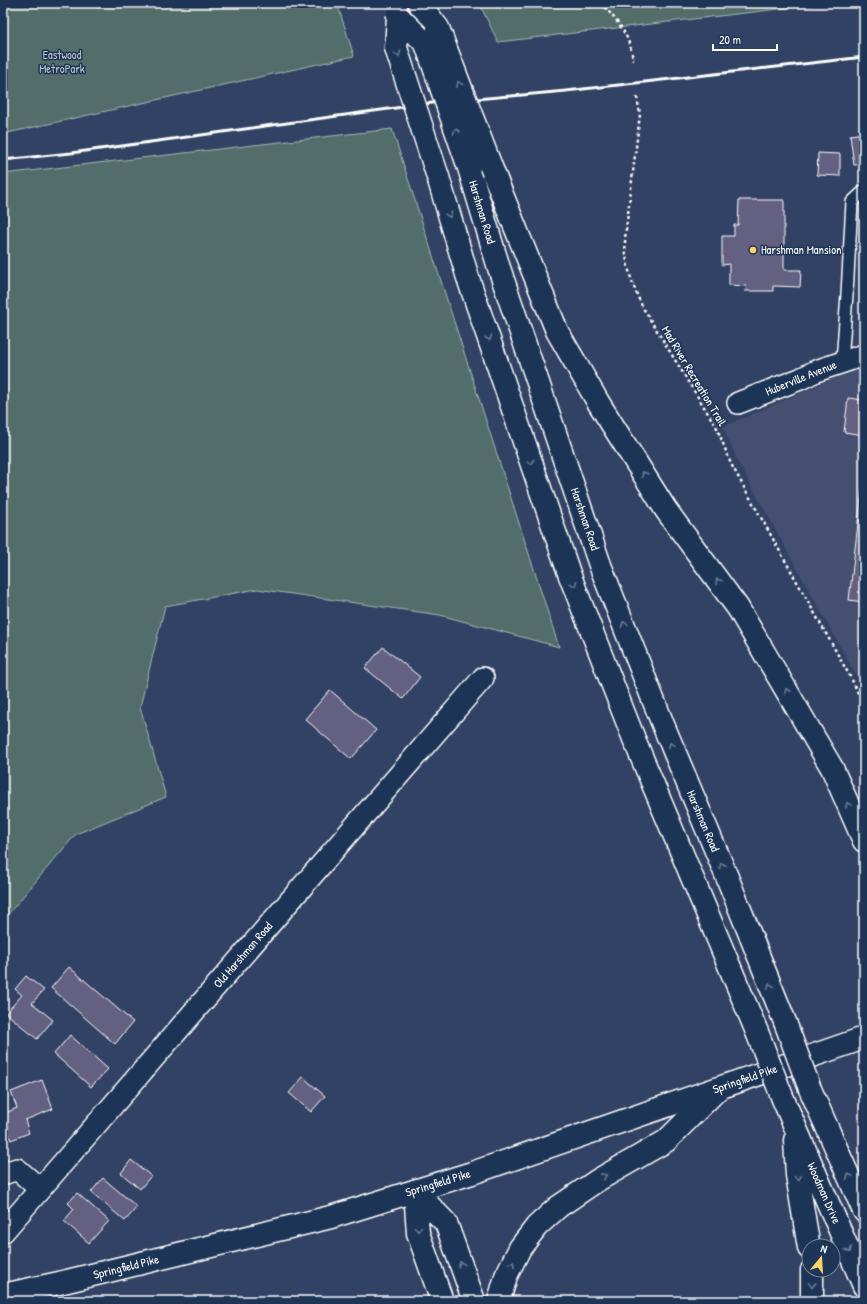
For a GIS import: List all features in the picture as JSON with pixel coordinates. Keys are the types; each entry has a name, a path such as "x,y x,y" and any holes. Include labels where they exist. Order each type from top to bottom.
{"main road":[{"path":"419,3 438,28 493,172 557,331 598,402 666,510 738,608 832,768 864,841"},
{"name":"Harshman Road","path":"396,9 426,44 469,168 499,268 600,564 664,727 727,877 785,1022 810,1089 864,1211"},
{"name":"Harshman Road","path":"396,9 396,48 438,177 468,278 570,576 634,739 758,1032 783,1099"},
{"name":"Springfield Pike","path":"3,1295 59,1283 324,1218 415,1191 472,1173 864,1038"},
{"path":"499,1301 506,1276 520,1248 537,1226 558,1207 598,1180 666,1141 719,1088"},
{"name":"Woodman Drive","path":"783,1099 864,1286"},
{"path":"793,1125 798,1176 807,1238"},
{"path":"415,1191 418,1233 442,1301"},
{"path":"415,1191 446,1223 474,1301"},
{"path":"812,1278 812,1301"}],"street":[{"name":"Huberville Avenue","path":"738,403 842,362 864,355"},
{"name":"Old Harshman Road","path":"3,1232 483,678"},
{"path":"3,1174 17,1169 40,1189"}],"lane":[{"path":"842,362 852,202 864,191"}],"path":[{"path":"600,3 611,13 620,25 629,41 633,61"},
{"name":"Mad River Recreation Trail","path":"637,97 640,114 625,238 625,253 634,288 643,308 717,428 731,464 852,680 864,706"}],"shaded area":[{"path":"864,365 864,692 738,462 723,427"}],"green space":[{"name":"Eastwood MetroPark","path":"3,3 337,3 354,56 3,134"},
{"path":"479,3 830,3 498,42"},
{"path":"392,129 559,647 440,615 257,589 165,606 140,707 166,797 76,834 3,920 3,174"}],"building":[{"path":"864,133 864,164 854,165 850,135"},
{"path":"818,153 840,154 840,176 817,175"},
{"name":"Harshman Mansion","path":"739,200 784,200 784,270 801,270 800,287 773,286 773,291 745,291 746,286 729,285 729,264 722,265 722,236 734,236 734,225 738,225"},
{"path":"848,398 864,400 864,435 844,432"},
{"path":"864,472 864,602 849,600"},
{"path":"383,647 420,677 403,699 365,668"},
{"path":"330,690 376,730 351,759 305,719"},
{"path":"69,967 133,1022 115,1044 51,988"},
{"path":"26,976 44,990 32,1003 53,1020 37,1039 6,1013 22,995 15,989"},
{"path":"70,1035 108,1069 91,1087 54,1054"},
{"path":"303,1077 325,1096 311,1112 289,1093"},
{"path":"42,1080 53,1109 25,1120 29,1133 11,1140 3,1120 3,1114 17,1108 11,1092"},
{"path":"131,1160 151,1176 140,1189 121,1173"},
{"path":"103,1178 137,1207 125,1221 91,1192"},
{"path":"77,1193 109,1221 89,1243 64,1221 74,1209 68,1203"}],"railway":[{"path":"3,160 71,153 432,103 566,91 864,57"}],"place":[{"name":"Harshman Mansion","path":"753,250"}]}
